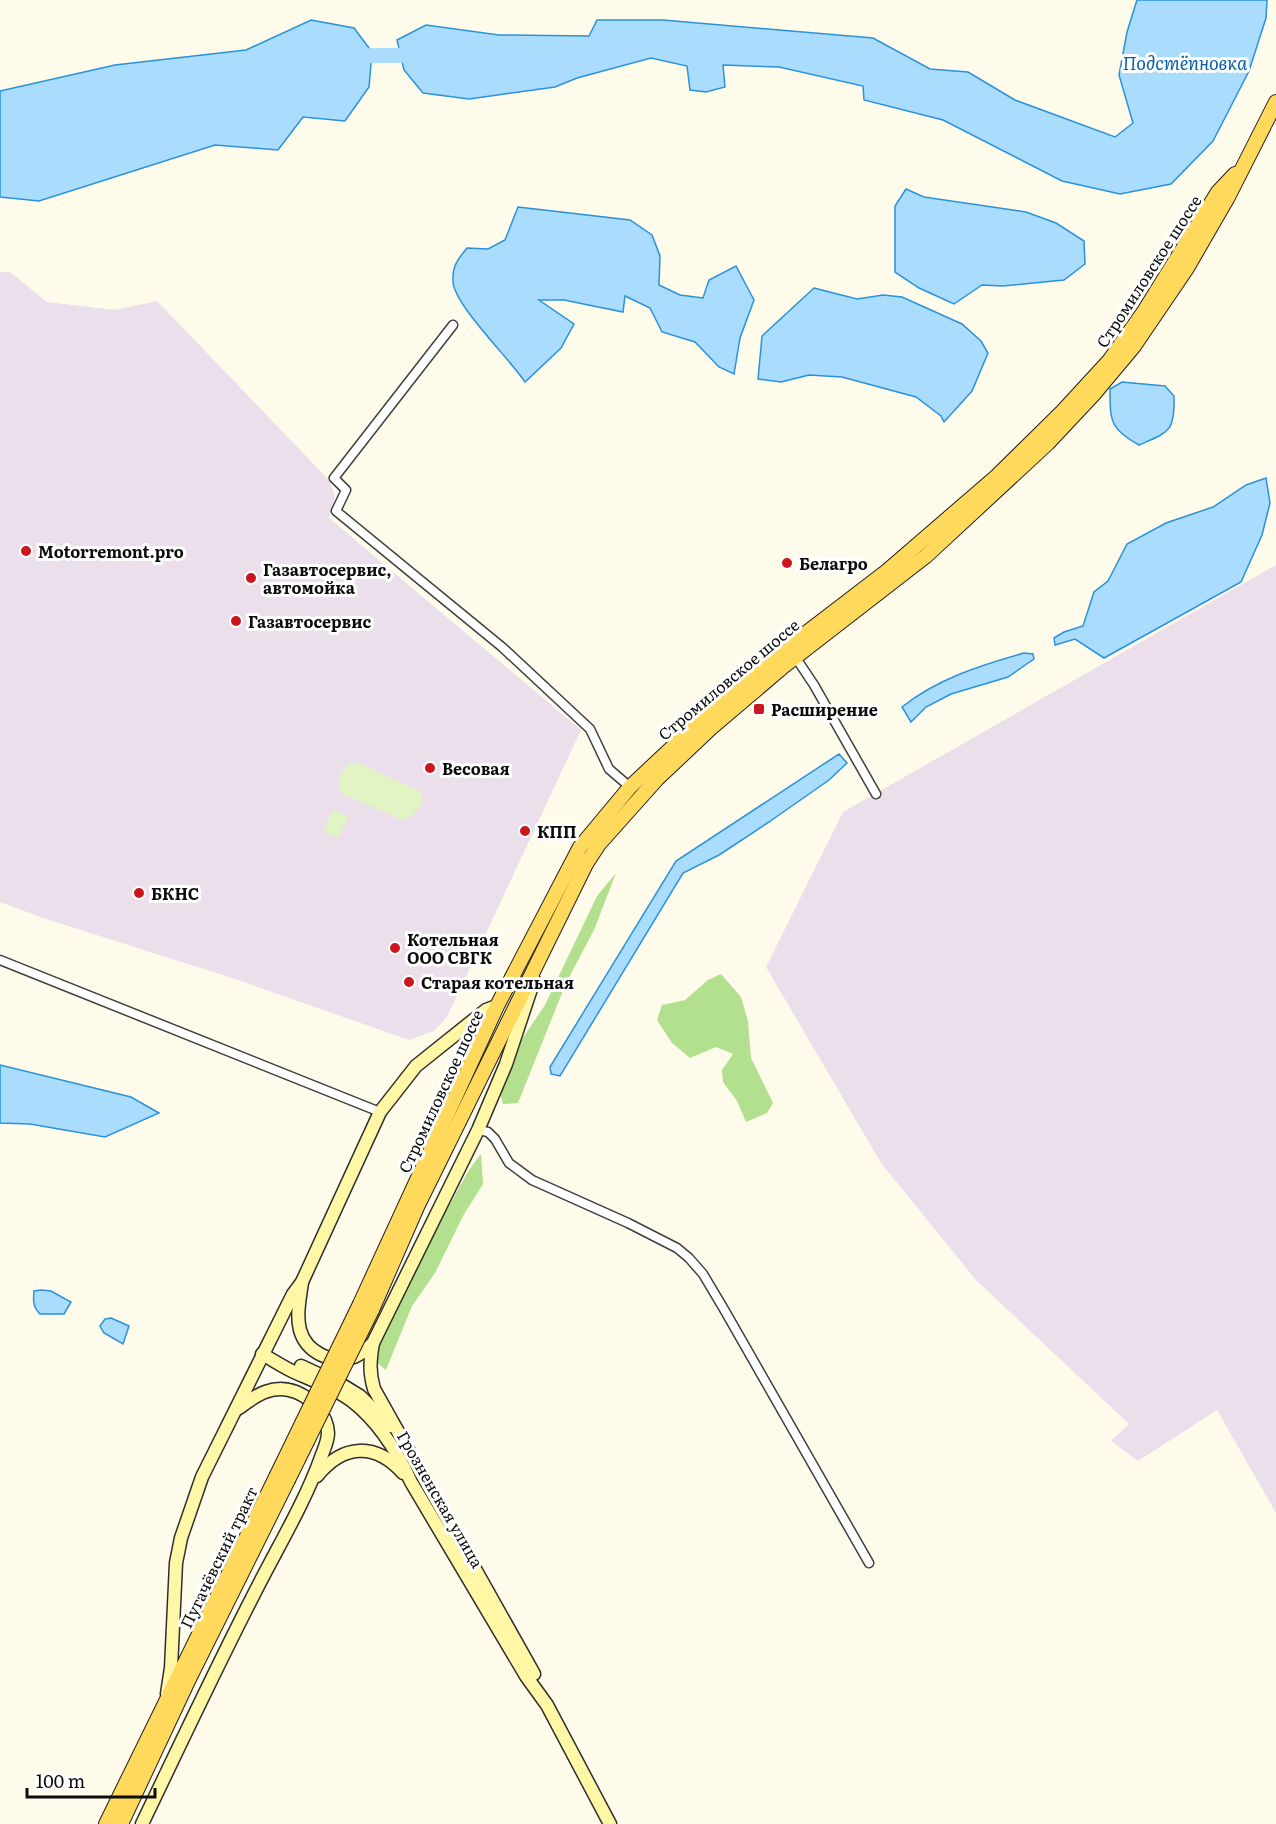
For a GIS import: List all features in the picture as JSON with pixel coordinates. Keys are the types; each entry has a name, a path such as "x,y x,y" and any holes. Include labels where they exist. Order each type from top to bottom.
{"main road":[{"name":"Стромиловское шоссе","path":"366,1307 586,864 599,844 657,779 711,728 926,556 1048,443 1094,395 1134,346 1187,268 1228,197 1276,102"},
{"name":"Стромиловское шоссе","path":"366,1307 497,1006 580,847 630,787 710,712 758,670 886,572 997,476 1062,412 1109,361 1145,310 1218,192 1241,169"},
{"path":"302,1282 299,1321 306,1343 314,1351 322,1356 343,1360 353,1358 373,1343 478,1130 506,1064 547,942"},
{"path":"165,1703 171,1668 176,1563 181,1538 202,1477 292,1294 302,1282 380,1112 416,1066 486,1010 497,1006"},
{"name":"Пугачёвский тракт","path":"120,1824 282,1478 366,1307"},
{"name":"Грозненская улица","path":"373,1343 370,1376 374,1389 533,1672 547,1706 610,1824"},
{"path":"262,1354 294,1364 342,1385 371,1406 397,1433"},
{"name":"Грозненская улица","path":"262,1354 293,1372 335,1391 358,1406 378,1426 391,1443 411,1482 526,1676 547,1706"},
{"path":"142,1824 312,1481 326,1443 328,1434 321,1412 311,1401 292,1390 269,1390 256,1395 236,1411"},
{"path":"312,1481 334,1459 343,1454 363,1450 385,1457 397,1466 411,1482"},
{"name":"Пугачёвский тракт","path":"106,1824 165,1703 282,1478"}],"street":[{"path":"453,325 334,478 346,490 336,511 502,647 591,729 609,769 630,787"},
{"path":"796,658 814,685 876,794"},
{"path":"0,960 380,1112"},
{"path":"478,1130 488,1132 495,1139 509,1163 532,1180 656,1237 689,1258 703,1274 725,1311 869,1563"}],"shaded area":[{"path":"0,272 10,272 47,302 115,310 157,301 330,481 335,497 329,518 581,730 447,1017 434,1031 409,1040 232,978 43,918 0,902"},
{"path":"1276,565 1276,1513 1217,1410 1138,1461 1111,1441 1129,1424 976,1280 881,1163 766,967 843,812"}],"green space":[{"path":"351,763 359,763 421,792 418,810 402,820 341,793 340,776"},
{"path":"333,810 348,817 338,838 323,831"},
{"path":"616,873 594,930 566,983 518,1103 503,1104 500,1093 522,1039 545,1005 597,896"},
{"path":"721,974 741,997 748,1021 751,1058 773,1103 767,1113 746,1122 737,1101 723,1082 722,1070 733,1054 716,1047 690,1058 672,1043 657,1020 662,1005 685,1000 708,980"},
{"path":"481,1154 483,1184 463,1216 435,1273 412,1306 386,1370 372,1359 443,1217 466,1175"}],"water":[{"name":"Подстёпновка","path":"1137,0 1267,0 1266,18 1249,71 1213,141 1171,184 1120,194 1062,181 943,120 864,100 863,86 779,67 723,65 725,87 706,92 690,90 687,66 651,58 577,78 555,87 469,99 423,93 404,70 397,40 426,25 499,35 589,36 597,20 663,20 873,38 930,69 968,72 1015,100 1115,137 1133,123 1119,75 1127,32"},
{"path":"311,20 354,28 372,52 369,87 345,121 303,117 278,150 215,145 39,201 0,197 0,91 115,65 246,50"},
{"path":"906,189 924,197 1026,212 1056,223 1084,241 1085,264 1064,280 1003,286 982,285 954,304 919,288 895,272 895,206"},
{"path":"518,207 630,220 652,235 660,256 659,285 680,295 703,298 709,280 736,266 754,300 740,338 734,374 719,367 695,342 662,332 650,308 625,296 623,312 564,300 539,300 574,324 561,348 525,382 462,303 455,291 453,281 456,263 467,248 488,249 505,240"},
{"path":"814,288 857,299 883,295 902,297 962,324 981,341 988,353 972,391 944,422 941,416 916,397 842,377 809,375 781,382 758,379 762,336"},
{"path":"1122,382 1165,386 1174,396 1173,417 1164,433 1139,445 1117,429 1110,409 1110,389"},
{"path":"1266,478 1270,503 1262,535 1241,582 1104,658 1075,639 1055,645 1054,638 1083,626 1094,592 1108,581 1127,544 1166,523 1213,507 1246,485"},
{"path":"1024,653 1033,654 1034,659 1008,677 951,694 926,707 911,722 902,707 945,681 976,668"},
{"path":"839,754 847,763 829,780 719,855 683,873 560,1076 551,1074 550,1067 676,861"},
{"path":"0,1065 131,1097 159,1113 105,1137 30,1124 0,1123"},
{"path":"34,1291 51,1291 71,1302 64,1314 40,1314 35,1306"},
{"path":"111,1318 129,1326 123,1344 104,1333 100,1326 105,1319"}],"waterway":[{"path":"351,56 420,55"}],"place":[{"name":"Motorremont.pro","path":"26,551"},
{"name":"Белагро","path":"787,563"},
{"name":"Газавтосервис, автомойка","path":"251,578"},
{"name":"Газавтосервис","path":"236,621"},
{"name":"Расширение","path":"759,709"},
{"name":"Весовая","path":"430,768"},
{"name":"КПП","path":"525,831"},
{"name":"БКНС","path":"139,893"},
{"name":"Котельная ООО СВГК","path":"395,948"},
{"name":"Старая котельная","path":"409,982"}]}
